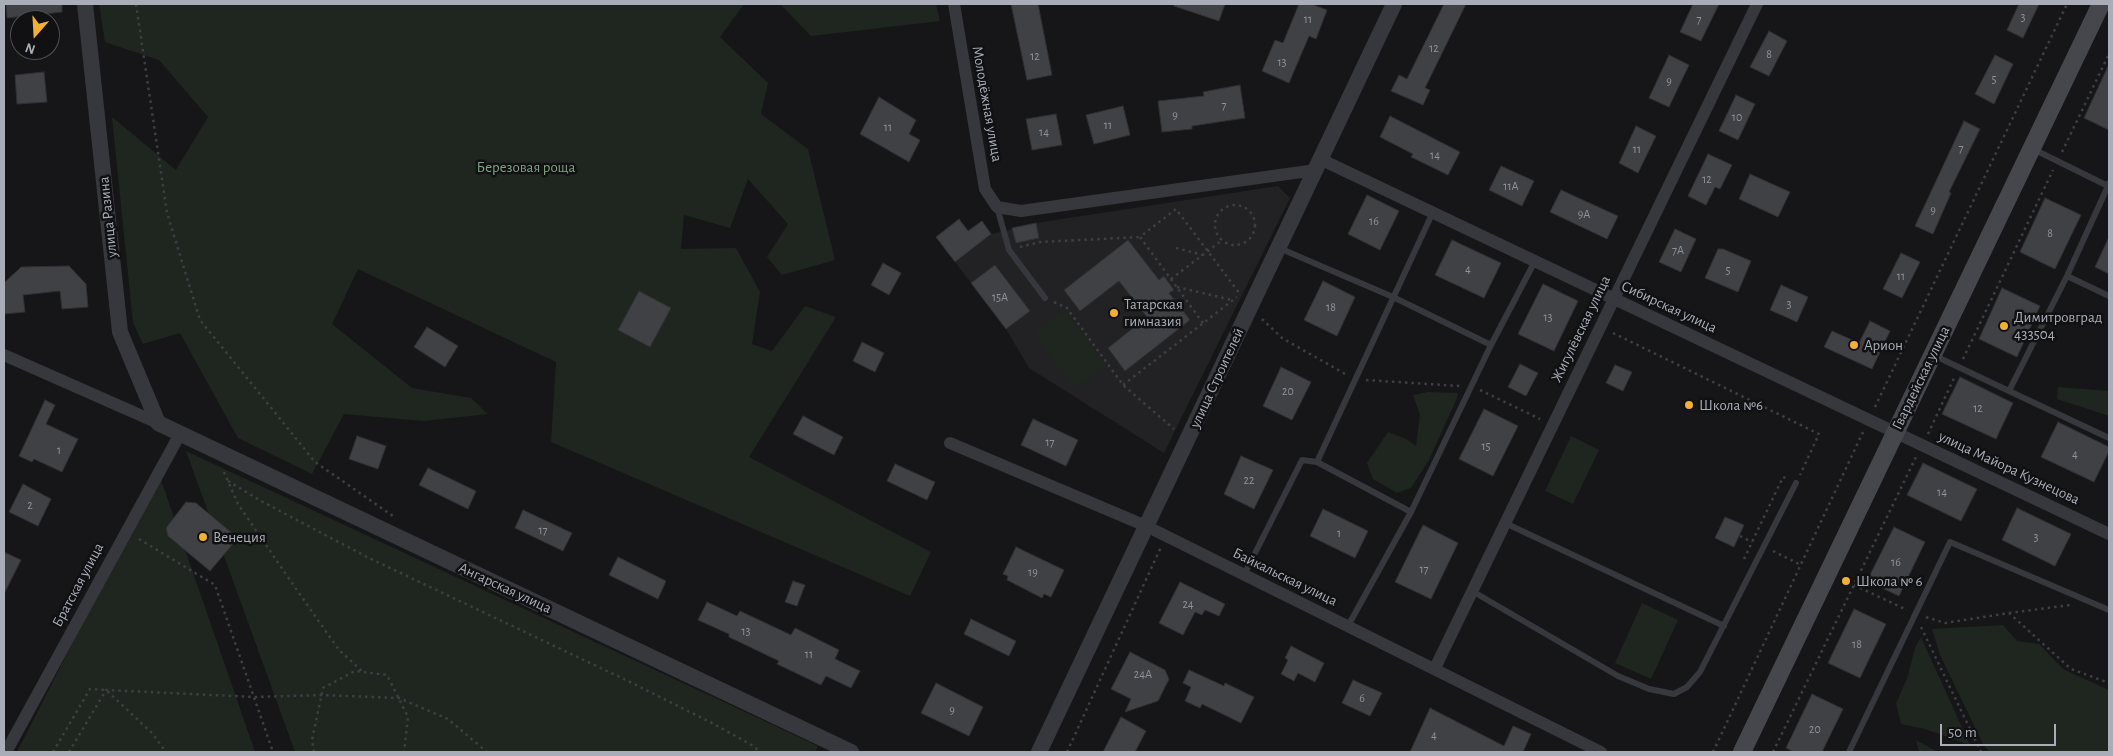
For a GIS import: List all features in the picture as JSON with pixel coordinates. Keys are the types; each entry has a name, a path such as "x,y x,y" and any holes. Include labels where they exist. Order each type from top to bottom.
{"main road":[{"name":"Гвардейская улица","path":"1742,752 2101,4"}],"street":[{"name":"улица Разина","path":"85,4 120,332 158,423"},
{"name":"Молодёжная улица","path":"954,4 985,189 996,207"},
{"name":"улица Строителей","path":"1039,752 1394,4"},
{"name":"Жигулёвская улица","path":"1435,668 1757,4"},
{"path":"996,207 1021,211 1318,164"},
{"name":"Сибирская улица","path":"1318,164 1433,212 1895,432"},
{"path":"4,355 158,423"},
{"name":"Ангарская улица","path":"158,423 833,748 851,752"},
{"name":"улица Майора Кузнецова","path":"1895,432 2109,534"},
{"name":"Братская улица","path":"6,752 180,434"},
{"name":"Байкальская улица","path":"950,443 1146,526 1601,752"}],"lane":[{"path":"2009,391 2068,276 2109,184 2031,148"},
{"path":"996,207 1010,250 1045,298"},
{"path":"1317,462 1433,212"},
{"path":"1279,248 1393,297 1492,344"},
{"path":"1348,626 1411,512 1471,386 1535,261"},
{"path":"2068,276 2109,296"},
{"path":"1932,355 2109,438"},
{"path":"1244,575 1302,460 1317,462 1411,512"},
{"path":"1472,591 1618,676 1649,689 1674,694 1687,687 1700,672 1796,483"},
{"path":"1505,522 1724,626"},
{"path":"1849,752 1950,542 2109,610"}],"path":[{"path":"136,4 167,213 200,320 315,462 395,517"},
{"path":"1713,752 2067,4"},
{"path":"1774,752 2109,54"},
{"path":"1240,206 1251,214 1254,226 1250,238 1240,245 1233,245 1222,240 1215,229 1217,216 1227,207 1240,206"},
{"path":"1010,250 1040,242 1140,237 1176,209 1250,307 1282,338 1355,380 1471,386 1553,425"},
{"path":"1140,237 1203,323"},
{"path":"1171,279 1222,240"},
{"path":"1176,248 1203,255"},
{"path":"1176,286 1232,300"},
{"path":"1123,385 1240,294"},
{"path":"1045,298 1066,308 1123,385 1188,439"},
{"path":"1600,327 1819,434 1796,483 1783,476 1743,559"},
{"path":"214,450 238,504 340,650 363,672"},
{"path":"228,481 260,501 367,557 628,681 710,722 761,752"},
{"path":"126,531 215,585 273,752"},
{"path":"1066,752 1166,536"},
{"path":"1788,558 1801,565"},
{"path":"1854,585 1915,614 1945,623 2092,603"},
{"path":"2009,613 2071,669 2109,683"},
{"path":"1915,614 1981,752"},
{"path":"314,752 312,740 323,688 355,671 387,676 408,717 404,752"},
{"path":"52,752 90,689 254,697 322,695 398,698 448,719 487,752"},
{"path":"69,752 106,690"},
{"path":"106,690 152,733 166,752"}],"shaded area":[{"name":"Татарская гимназия","path":"1278,186 1290,198 1164,453 1029,368 1006,329 936,237 959,219 968,231 982,221 992,234 1036,223"}],"green space":[{"name":"Березовая роща","path":"99,4 744,4 720,37 768,83 761,114 808,149 835,260 782,275 767,257 788,224 748,179 730,228 684,215 681,249 736,248 760,292 752,344 772,351 805,306 836,317 749,457 931,552 910,596 551,442 556,362 358,269 332,324 412,388 471,398 488,414 424,421 344,414 312,474 238,438 180,333 143,344 133,323 112,117 176,170 208,117 159,60 105,42"},
{"path":"780,4 936,4 940,21 811,36"},
{"path":"1065,310 1106,365 1075,388 1034,334"},
{"path":"2058,387 2109,391 2109,416 2057,399"},
{"path":"1428,392 1458,393 1429,460 1411,488 1397,493 1373,479 1367,463 1388,432 1406,439 1416,446 1420,415 1413,395"},
{"path":"1571,436 1599,450 1573,504 1545,491"},
{"path":"186,451 818,746 815,752 295,752"},
{"path":"159,474 255,752 17,752 148,495"},
{"path":"1642,603 1678,620 1651,679 1615,663"},
{"path":"2003,625 2017,641 2039,644 2063,669 2109,690 2109,752 1990,752 1984,746 1940,655 1932,629"},
{"path":"1921,637 1970,745 1925,729 1901,724 1896,703 1907,679 1915,648"},
{"path":"1916,740 1938,752 1919,752"}],"building":[{"path":"6,4 62,4 62,12 60,12 60,10 10,10 10,18 7,18"},
{"path":"1011,4 1038,4 1052,75 1027,80"},
{"path":"1174,4 1225,4 1219,21 1174,6"},
{"path":"1299,4 1311,4 1327,10 1316,39 1309,36 1289,83 1262,71 1275,40 1283,43"},
{"path":"1444,4 1466,4 1425,88 1430,90 1423,105 1391,91 1399,75 1407,79"},
{"path":"1693,4 1719,4 1701,41 1680,32"},
{"path":"2019,4 2039,4 2023,38 2007,30"},
{"path":"1769,31 1787,41 1769,76 1750,67"},
{"path":"1669,55 1689,65 1669,107 1649,98"},
{"path":"1995,55 2013,64 1994,104 1975,94"},
{"path":"2109,64 2109,130 2084,118"},
{"path":"44,72 47,102 17,104 15,75"},
{"path":"1240,85 1245,118 1192,126 1192,129 1162,132 1158,101 1204,96 1203,92"},
{"path":"1736,95 1755,104 1738,140 1719,131"},
{"path":"879,97 916,120 909,134 920,140 909,162 860,134"},
{"path":"1123,106 1130,135 1094,144 1086,115"},
{"path":"1056,114 1062,145 1032,150 1026,119"},
{"path":"1390,116 1460,152 1448,175 1411,157 1413,154 1380,137"},
{"path":"1964,121 1980,129 1949,192 1951,193 1933,234 1915,226"},
{"path":"1636,126 1656,136 1638,173 1619,163"},
{"path":"1708,154 1732,165 1720,189 1715,187 1706,205 1688,196"},
{"path":"1501,166 1534,181 1522,206 1489,190"},
{"path":"1750,174 1790,192 1778,217 1739,199"},
{"path":"1561,190 1618,216 1607,239 1550,212"},
{"path":"1367,195 1399,211 1380,250 1348,234"},
{"path":"2045,198 2081,215 2055,269 2020,252"},
{"path":"959,219 968,231 982,221 991,234 955,262 936,237"},
{"path":"1036,223 1039,238 1016,243 1012,228"},
{"path":"1675,229 1696,239 1681,272 1659,262"},
{"path":"2109,237 2109,274 2095,267"},
{"path":"1128,240 1159,280 1164,276 1174,290 1169,293 1190,320 1125,371 1108,348 1147,317 1119,281 1080,311 1064,290"},
{"path":"1452,240 1501,263 1484,298 1435,275"},
{"path":"1718,249 1723,249 1751,261 1738,292 1705,278"},
{"path":"1901,253 1920,262 1902,298 1883,289"},
{"path":"883,263 901,273 889,295 871,285"},
{"path":"995,265 1030,311 1006,329 971,283"},
{"path":"69,266 86,284 88,307 62,309 60,291 23,295 25,312 4,314 4,283 21,267"},
{"path":"1323,281 1355,297 1337,336 1304,320"},
{"path":"1543,284 1578,301 1554,351 1518,334"},
{"path":"1781,285 1808,297 1797,322 1770,310"},
{"path":"2002,288 2040,306 2017,357 1979,339"},
{"path":"639,291 671,308 650,347 618,330"},
{"name":"Арион","path":"1870,321 1890,331 1872,369 1824,347 1832,331 1859,343"},
{"path":"427,327 458,346 445,367 414,347"},
{"path":"862,342 884,353 875,372 853,361"},
{"path":"1520,364 1538,373 1526,396 1508,387"},
{"path":"1615,365 1632,372 1623,391 1606,383"},
{"path":"1281,367 1311,382 1292,420 1263,406"},
{"path":"1960,377 2013,403 1996,439 1942,414"},
{"path":"45,400 55,405 46,424 78,439 62,472 34,459 32,462 19,456"},
{"path":"1484,409 1518,426 1493,476 1459,459"},
{"path":"803,416 843,437 834,455 793,434"},
{"path":"1033,419 1078,440 1066,466 1021,445"},
{"path":"2058,422 2109,447 2109,451 2094,482 2041,457"},
{"path":"357,436 386,446 378,469 349,459"},
{"path":"1241,456 1273,470 1254,509 1224,494"},
{"path":"1923,463 1977,489 1961,521 1907,495"},
{"path":"895,464 935,482 927,500 887,481"},
{"path":"428,468 476,491 468,509 419,485"},
{"path":"23,484 51,499 38,526 9,512"},
{"name":"Венеция","path":"186,502 196,503 238,538 210,571 168,536 166,528"},
{"path":"2017,508 2071,534 2055,566 2002,540"},
{"path":"1323,509 1368,531 1355,558 1310,536"},
{"path":"523,510 572,533 563,551 515,528"},
{"path":"1725,517 1744,525 1734,547 1715,538"},
{"path":"1423,525 1458,543 1431,599 1395,582"},
{"path":"1894,527 1925,542 1899,596 1867,581"},
{"path":"1016,547 1064,570 1051,597 1044,594 1042,598 1007,580 1008,576 1003,574"},
{"path":"4,552 21,560 4,594"},
{"path":"618,557 666,581 658,599 609,575"},
{"path":"793,581 805,585 797,606 785,602"},
{"path":"1180,582 1225,604 1219,616 1205,610 1202,615 1195,612 1183,635 1159,623"},
{"path":"707,602 737,616 740,611 791,635 795,628 839,650 835,659 860,671 851,688 826,676 821,685 777,664 779,661 729,637 729,634 698,620"},
{"path":"1854,609 1886,624 1860,678 1828,663"},
{"path":"971,619 1016,641 1009,656 964,634"},
{"path":"1291,646 1324,663 1315,682 1298,673 1294,681 1281,674 1288,660 1285,658"},
{"path":"1130,652 1165,670 1169,679 1158,701 1125,712 1131,699 1111,689"},
{"path":"1189,670 1224,686 1225,683 1254,697 1241,723 1202,704 1200,708 1185,701 1191,687 1183,683"},
{"path":"1353,680 1382,693 1370,716 1342,703"},
{"path":"936,683 983,707 969,736 921,713"},
{"path":"1812,694 1843,709 1822,752 1794,752 1786,748"},
{"path":"1430,708 1504,746 1513,726 1531,734 1523,752 1410,752"},
{"path":"1121,717 1146,731 1135,752 1103,752"}],"place":[{"name":"Татарская гимназия","path":"1114,313"},
{"name":"Димитровград 433504","path":"2004,326"},
{"name":"Арион","path":"1854,345"},
{"name":"Школа №6","path":"1689,405"},
{"name":"Венеция","path":"203,537"},
{"name":"Школа № 6","path":"1846,581"}]}
